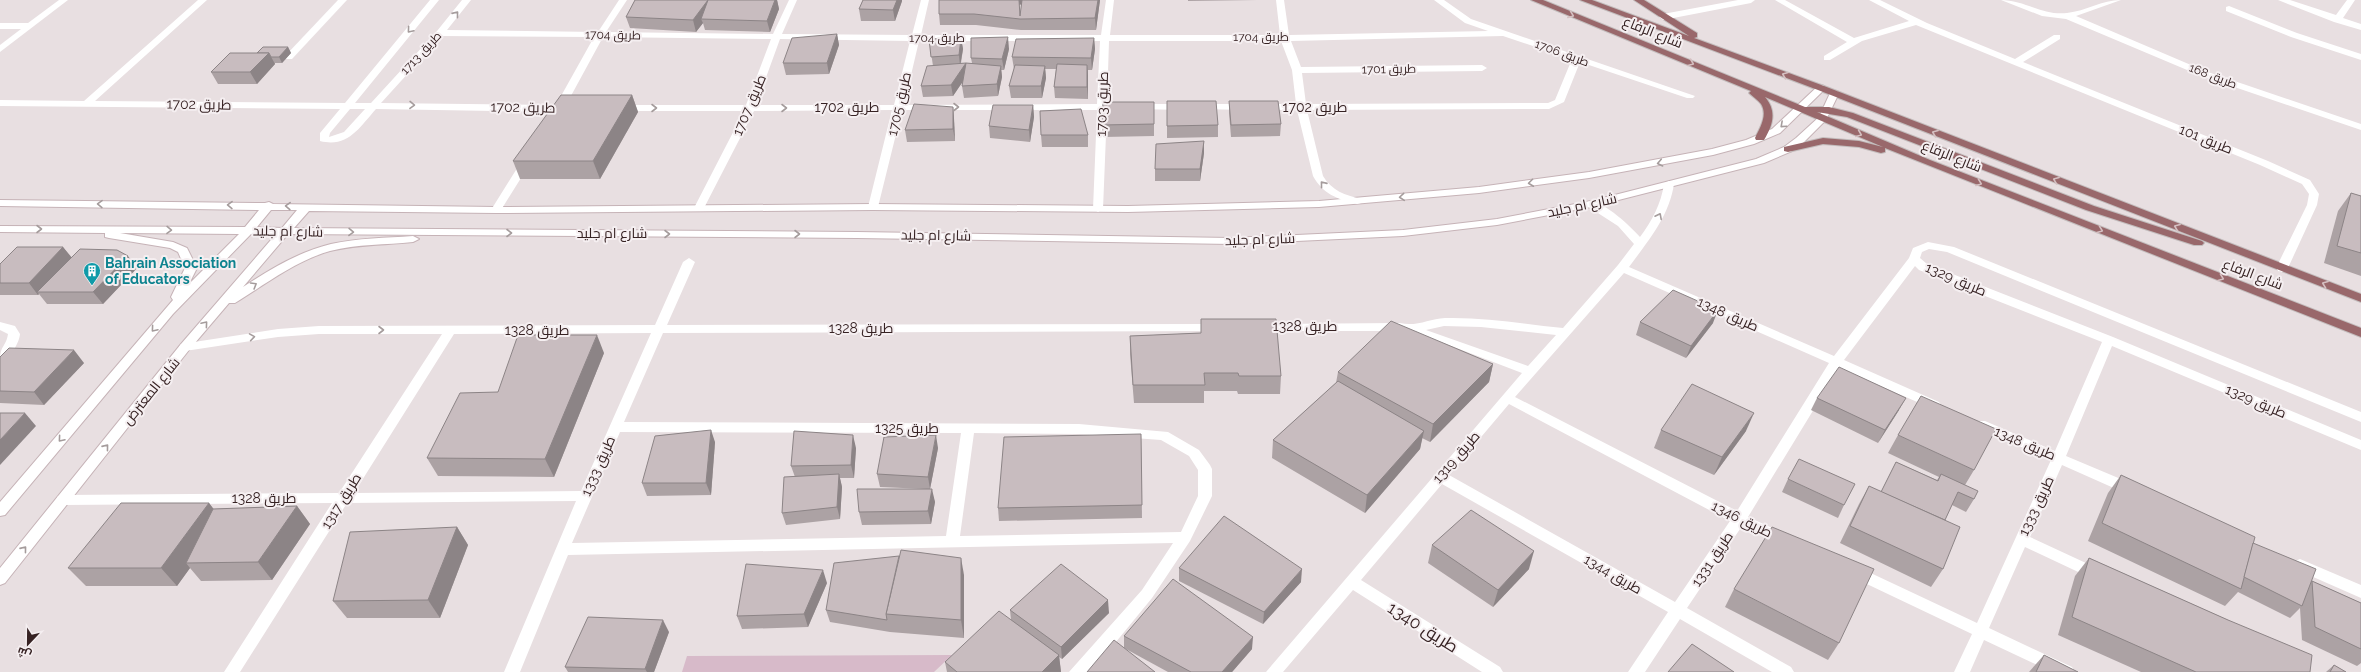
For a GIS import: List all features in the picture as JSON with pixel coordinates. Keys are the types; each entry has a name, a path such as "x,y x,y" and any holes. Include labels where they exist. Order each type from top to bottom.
{"main road":[{"name":"شارع الرفاع","path":"1535,0 1801,109"},
{"name":"شارع الرفاع","path":"1584,0 1821,88 2361,298"},
{"path":"1638,0 1663,17 1721,51"},
{"path":"1723,76 1748,89 1766,103 1769,111 1769,121 1760,138"},
{"path":"1801,109 1826,114 1850,115 2103,213 2189,240 2258,259"},
{"name":"شارع الرفاع","path":"1826,114 1926,162 2361,332"},
{"path":"1788,149 1823,141 1842,142 1859,144 1926,162"}],"street":[{"path":"0,49 64,0"},
{"path":"87,103 202,0"},
{"path":"289,57 343,0"},
{"name":"طريق 1713","path":"435,0 324,133 324,139 333,140 344,137 440,33 467,0"},
{"path":"552,121 600,35 623,0"},
{"name":"طريق 1707","path":"699,208 750,108 776,37 793,0"},
{"name":"طريق 1705","path":"873,207 899,107 914,38 925,0"},
{"name":"طريق 1703","path":"1098,209 1105,38 1110,0"},
{"path":"1280,0 1285,38 1297,70 1301,107 1318,176 1322,185 1331,192 1357,201"},
{"name":"طريق 1706","path":"1438,0 1468,21 1690,96"},
{"path":"1663,17 1750,0"},
{"path":"1779,0 1854,42"},
{"name":"طريق 101","path":"1873,0 1916,22 2257,160 2306,182 2314,194 2312,205 2282,268"},
{"path":"2005,0 2045,14 2068,16 2117,0"},
{"path":"2282,0 2338,20 2361,26"},
{"path":"2338,20 2351,0"},
{"path":"2229,9 2294,36 2361,57"},
{"name":"طريق 168","path":"2068,16 2202,73 2361,127"},
{"path":"1827,58 1854,42 1916,22"},
{"path":"0,26 30,26"},
{"name":"طريق 1704","path":"440,33 914,38 1285,38 1505,33"},
{"path":"2016,62 2057,37"},
{"name":"طريق 1702","path":"608,108 1549,106 1559,102 1577,59"},
{"name":"طريق 1701","path":"1297,70 1482,68"},
{"name":"شارع ام جليد","path":"0,203 270,205 306,207 496,210 873,207 1098,209 1242,207 1357,201 1479,190 1589,175 1713,152 1760,138 1776,131 1801,109 1821,88"},
{"name":"شارع ام جليد","path":"0,229 1055,237 1231,241 1404,233 1497,222 1590,204 1760,161 1788,149 1826,114 1834,94"},
{"name":"طريق 1702","path":"0,103 373,105 576,108"},
{"path":"496,210 532,152"},
{"name":"طريق 1319","path":"1274,672 1507,398 1622,268 1639,243 1656,223 1662,210 1669,184"},
{"path":"1590,204 1622,224 1639,243"},
{"path":"0,511 170,311 249,230 270,205"},
{"name":"شارع المعترض","path":"0,579 185,348 306,207"},
{"path":"79,229 173,245 183,250 190,268 187,279 170,311"},
{"path":"221,305 300,258 319,250 342,245 484,233"},
{"name":"طريق 1329","path":"2361,417 1950,249 1928,245 1917,250 1914,258 1924,267 2109,340 2361,445"},
{"name":"طريق 1331","path":"1636,672 1739,519 1836,362 1914,258"},
{"name":"طريق 1333","path":"512,672 585,496 689,262"},
{"name":"طريق 1348","path":"1622,268 1944,408"},
{"path":"1409,329 1444,322 1481,323 1566,332"},
{"path":"0,326 11,329 14,334 13,341 0,357"},
{"name":"طريق 1328","path":"1246,327 1382,326 1409,329 1436,336 1530,372"},
{"name":"طريق 1328","path":"185,348 299,331 1230,327"},
{"name":"طريق 1317","path":"232,672 450,330"},
{"name":"طريق 1333","path":"1962,672 2059,457 2109,340"},
{"name":"طريق 1346","path":"1507,398 1739,519 1796,545"},
{"name":"طريق 1348","path":"1966,417 2145,496"},
{"name":"طريق 1325","path":"615,427 1079,429 1163,435 1194,453 1205,469 1205,496 1184,536"},
{"path":"952,541 968,429"},
{"name":"طريق 1344","path":"1440,476 1786,672"},
{"name":"طريق 1328","path":"63,500 585,496"},
{"path":"564,549 1184,536"},
{"path":"1077,672 1106,643 1147,594 1184,536"},
{"path":"2021,539 2107,579"},
{"path":"2289,560 2361,592"},
{"path":"1839,565 1982,630 2067,672"},
{"name":"طريق 1340","path":"1352,582 1494,672"}],"shaded area":[{"path":"952,655 934,672 682,672 687,656"}],"building":[{"path":"635,0 708,0 693,20 626,17"},
{"path":"708,0 775,0 767,21 701,19"},
{"path":"863,0 897,0 893,10 859,9"},
{"path":"939,0 1019,0 1020,16 1022,0 1098,0 1095,18 1020,19 974,14 939,14"},
{"path":"837,34 827,63 783,63 792,38"},
{"path":"1008,37 1002,59 971,58 971,38"},
{"path":"961,38 959,55 931,57 929,39"},
{"path":"1094,38 1091,58 1012,57 1016,39"},
{"path":"263,47 288,47 279,57 271,57 269,53 257,53"},
{"path":"230,53 269,53 250,72 211,72"},
{"path":"966,63 951,85 921,86 927,66"},
{"path":"966,63 1001,66 997,84 962,86"},
{"path":"1057,64 1087,65 1087,87 1054,87"},
{"path":"1015,65 1045,66 1041,86 1009,86"},
{"path":"561,95 632,95 593,161 513,161"},
{"path":"1167,101 1216,101 1218,125 1167,126"},
{"path":"1229,101 1278,101 1281,124 1231,125"},
{"path":"1103,102 1154,102 1154,124 1102,125"},
{"path":"914,104 953,107 953,129 905,130"},
{"path":"993,105 1033,105 1029,130 989,126"},
{"path":"1081,109 1088,135 1041,135 1040,111"},
{"path":"1204,141 1200,169 1155,169 1156,144"},
{"path":"2351,193 2361,196 2361,253 2337,246"},
{"path":"17,247 63,247 29,283 0,283 0,264"},
{"path":"80,249 117,250 128,256 93,292 37,292"},
{"path":"1673,290 1718,310 1691,346 1640,322"},
{"path":"1201,319 1276,319 1281,376 1239,376 1238,373 1204,373 1205,385 1133,385 1130,336 1201,333"},
{"path":"1391,321 1493,364 1433,424 1338,372"},
{"path":"518,335 597,335 545,459 427,458 460,393 498,392"},
{"path":"9,348 74,350 34,392 0,391 0,357"},
{"path":"1839,367 1906,398 1885,430 1817,398"},
{"path":"1338,381 1424,431 1367,495 1273,440"},
{"path":"1692,384 1754,413 1722,457 1661,430"},
{"path":"1921,396 1996,429 1974,470 1898,435"},
{"path":"0,413 25,413 0,440"},
{"path":"711,430 706,483 642,483 655,436"},
{"path":"794,431 853,435 851,465 791,466"},
{"path":"1141,434 1142,505 998,508 1004,437"},
{"path":"936,435 928,477 877,474 884,437"},
{"path":"1799,459 1855,484 1844,505 1788,479"},
{"path":"1896,462 1938,481 1941,474 1978,491 1974,499 1958,492 1945,520 1881,492"},
{"path":"839,474 837,507 782,513 784,477"},
{"path":"2121,475 2255,537 2241,589 2102,523"},
{"path":"1869,486 1960,527 1943,569 1850,526"},
{"path":"857,489 932,489 928,511 859,512"},
{"path":"121,503 209,503 161,568 68,568"},
{"path":"297,506 258,562 186,563 213,509"},
{"path":"1471,510 1534,551 1498,590 1432,545"},
{"path":"1224,516 1302,569 1264,612 1179,568"},
{"path":"457,527 428,600 333,601 350,532"},
{"path":"1772,527 1874,569 1839,643 1734,589"},
{"path":"2253,543 2316,569 2302,606 2244,577"},
{"path":"901,550 961,558 961,620 886,614"},
{"path":"899,556 886,614 887,620 826,610 834,563"},
{"path":"2089,558 2228,620 2312,655 2310,672 2196,672 2072,617"},
{"path":"746,564 823,570 804,614 737,616"},
{"path":"1061,564 1108,600 1061,647 1010,610"},
{"path":"1173,579 1253,637 1222,672 1191,672 1124,636"},
{"path":"2312,581 2361,603 2361,649 2315,627"},
{"path":"999,611 1059,655 1042,672 957,672 945,662"},
{"path":"588,617 663,620 645,669 565,667"},
{"path":"1114,640 1155,672 1087,672"},
{"path":"1692,644 1734,672 1668,672"},
{"path":"2044,655 2078,672 2036,672"},
{"path":"2334,665 2346,672 2330,672"}],"place":[{"name":"Bahrain Association of Educators","path":"92,286"}]}
